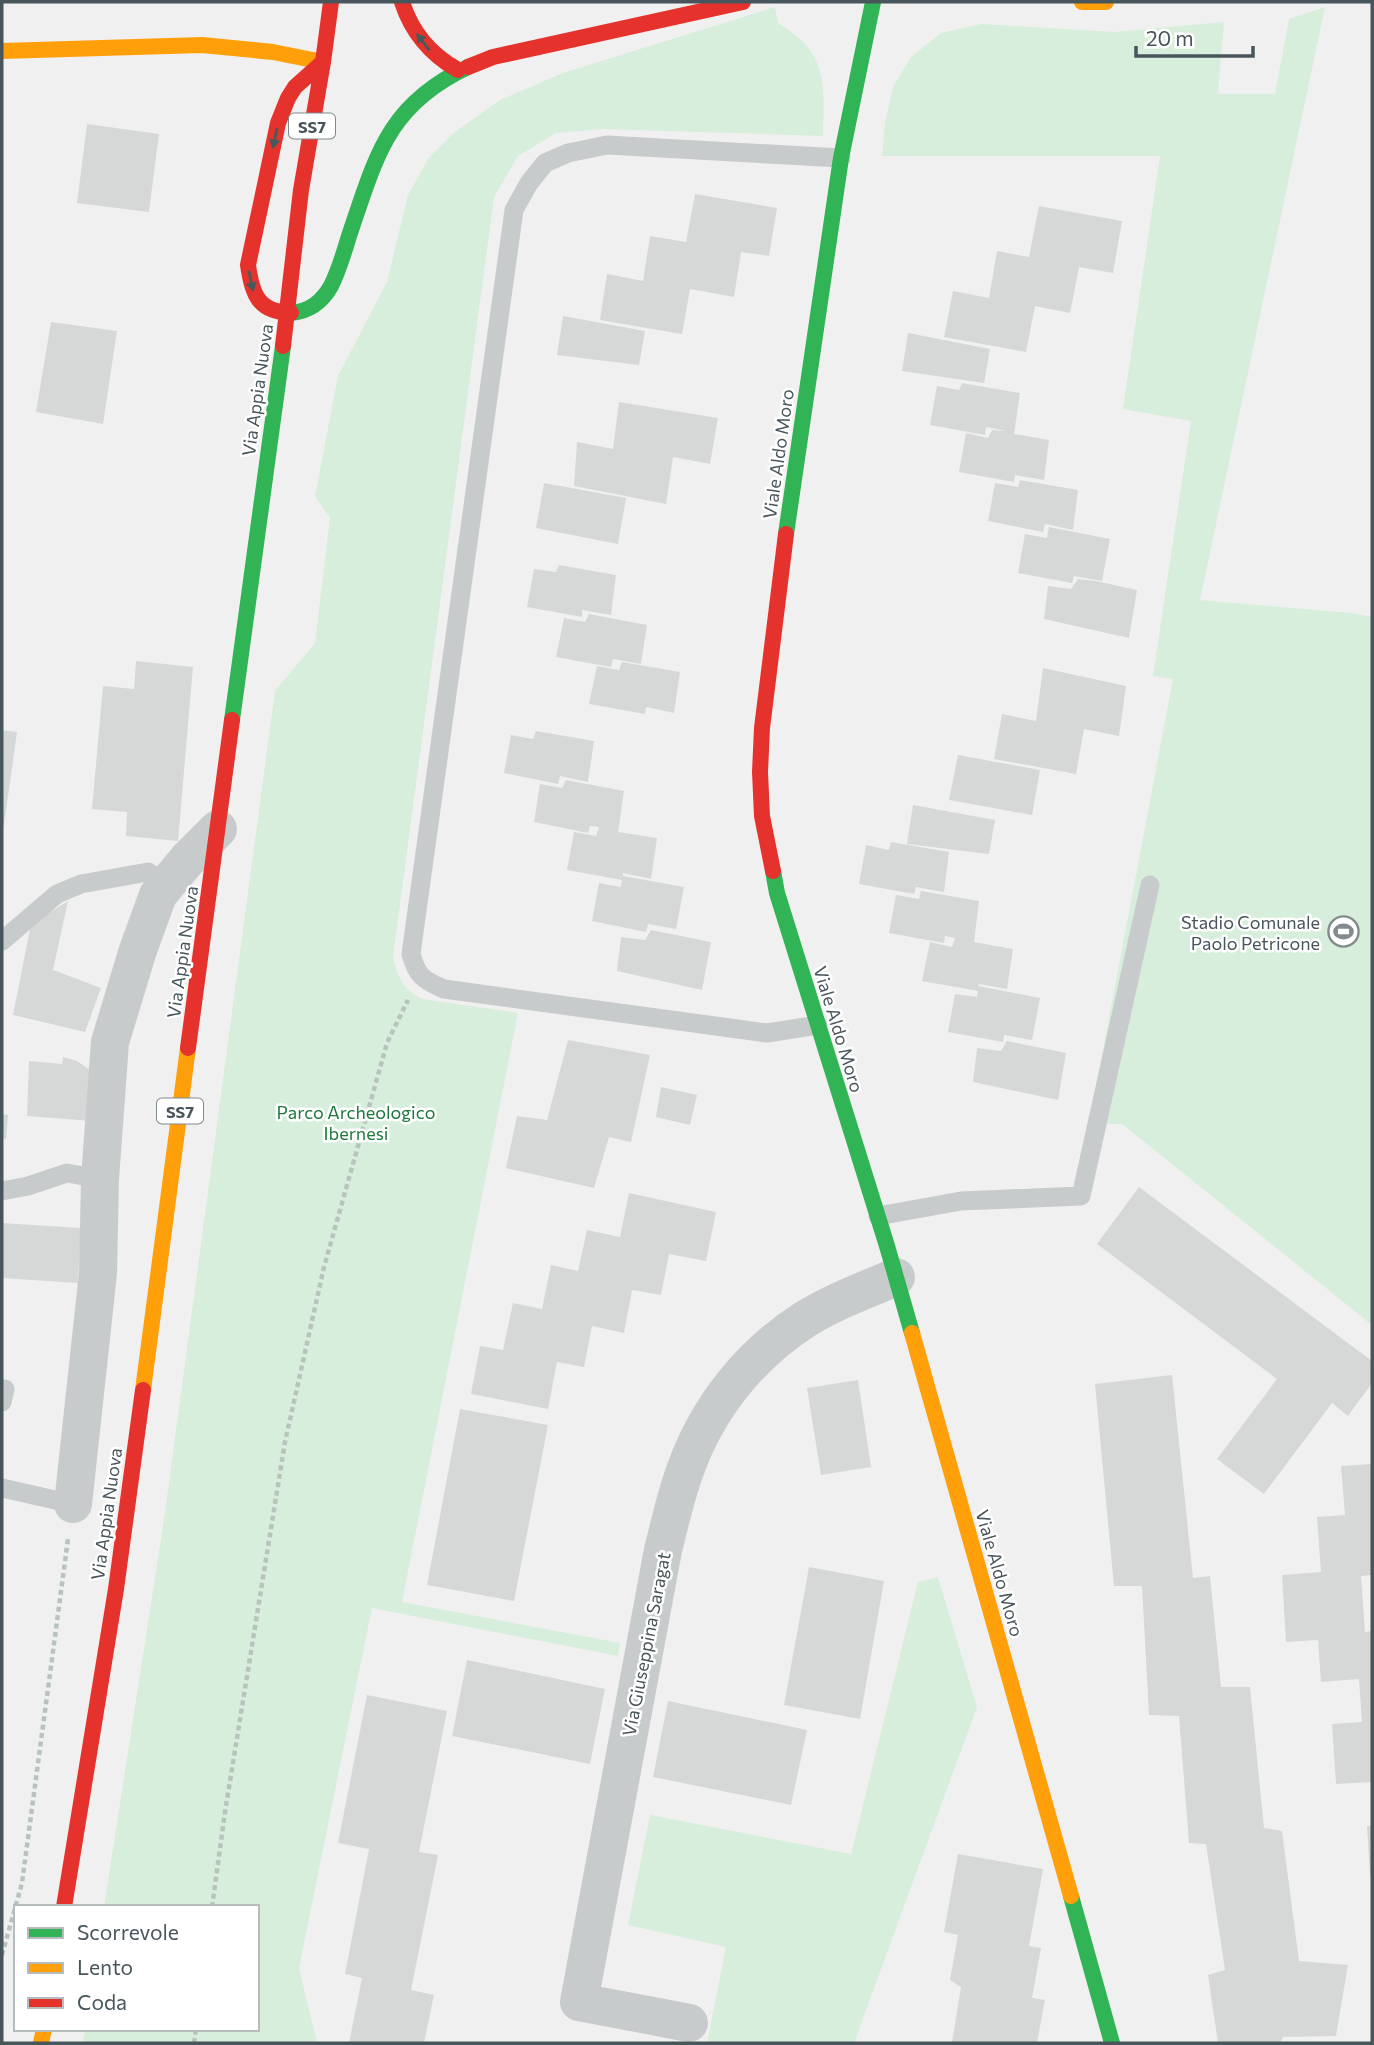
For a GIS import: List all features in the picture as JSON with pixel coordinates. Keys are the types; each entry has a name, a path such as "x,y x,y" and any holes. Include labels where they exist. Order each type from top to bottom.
{"street":[{"name":"Via Appia Nuova","path":"64,1905 116,1589 287,313 300,190 331,2"},
{"path":"402,2 420,40 441,61 457,70"},
{"path":"323,62 295,87 278,122 248,265 251,288 257,299 265,307 287,313 304,312 318,304 325,296 337,273 377,157 404,111 436,84 457,70 493,57 743,2"},
{"name":"Viale Aldo Moro","path":"873,2 841,158 785,540 762,728 762,816 772,873 896,1277 1112,2043"},
{"path":"1082,2 1106,2"},
{"path":"2,51 202,45 273,52 323,62"},
{"path":"73,1504 98,1273 100,1179 110,1042 158,895 218,829"},
{"name":"Via Giuseppina Saragat","path":"689,2023 579,2002 663,1550 674,1507 686,1467 701,1434 718,1404 747,1368 781,1337 805,1320 831,1305 896,1277"}],"lane":[{"path":"818,1025 767,1033 444,989 420,976 411,954 514,210 529,183 545,163 568,153 607,145 841,158"},
{"path":"2,941 57,894 80,884 148,872 168,883"},
{"path":"878,1216 961,1201 1082,1196 1150,885"},
{"path":"2,1191 28,1186 67,1173 100,1179"},
{"path":"2,1488 73,1504"}],"path":[{"path":"212,1905 288,1428 324,1267 387,1043 420,976"},
{"path":"16,1905 22,1882 73,1504"},
{"path":"2,1955 14,1911"}],"green space":[{"name":"Parco Archeologico Ibernesi","path":"775,7 778,23 795,34 815,58 823,85 824,101 823,136 603,129 556,133 518,156 494,197 393,957 402,982 422,999 518,1013 402,1602 620,1643 618,1656 372,1608 299,1968 317,2043 83,2043 85,2031 259,2031 259,1905 104,1905 165,1513 275,691 315,643 330,518 315,496 338,376 387,282 408,195 428,159 455,132 500,100 563,73"},
{"path":"1325,7 1200,600 1372,617 1372,1325 1122,1124 1089,1124 1173,679 1153,676 1191,421 1123,409 1160,156 882,156 885,123 893,87 911,57 941,33 981,24 1114,32 1224,22 1218,94 1275,94 1289,19"},
{"path":"938,1577 977,1707 854,2043 707,2043 726,1947 628,1925 650,1815 851,1854 918,1582"}],"building":[{"path":"87,124 159,134 149,212 77,203"},
{"path":"695,194 777,208 769,256 741,252 734,297 690,289 682,334 600,320 607,274 643,281 650,236 686,242"},
{"path":"1039,206 1122,221 1113,273 1079,267 1070,313 1035,306 1026,352 944,337 953,291 989,298 997,251 1029,257"},
{"path":"563,316 645,331 639,365 557,355"},
{"path":"51,322 117,331 103,424 36,412"},
{"path":"908,333 990,349 984,383 902,371"},
{"path":"962,383 1020,393 1014,434 1049,440 1044,480 1015,475 1014,482 959,472 966,433 988,438 992,430 1006,431 986,427 985,435 930,425 937,386 959,390"},
{"path":"619,402 718,418 710,464 673,457 666,504 574,486 577,442 613,449"},
{"path":"1020,480 1078,490 1073,530 1045,524 1043,532 988,521 995,483 1018,487"},
{"path":"544,483 626,498 618,544 536,528"},
{"path":"1049,527 1110,539 1102,581 1074,576 1072,583 1018,573 1025,534 1047,538"},
{"path":"559,565 616,575 611,615 582,610 582,617 527,607 534,569 556,572"},
{"path":"1078,579 1137,590 1129,638 1044,619 1048,586 1071,589"},
{"path":"589,614 647,625 641,664 613,659 611,667 556,657 564,618 585,622"},
{"path":"136,661 193,667 178,841 126,836 127,812 92,809 103,686 134,689"},
{"path":"622,662 680,672 674,713 646,707 645,714 589,704 597,666 619,670"},
{"path":"1043,668 1126,686 1119,736 1084,729 1076,774 994,759 1002,714 1036,721"},
{"path":"2,730 17,732 3,832 2,832"},
{"path":"536,731 594,741 588,782 560,776 558,784 504,773 511,735 533,739"},
{"path":"958,755 1040,770 1032,815 949,800"},
{"path":"566,780 624,791 618,832 657,838 651,879 623,873 623,876 684,887 676,929 648,924 646,932 592,921 599,883 621,887 622,880 567,870 574,832 596,836 599,827 590,826 588,833 534,822 540,784 562,788"},
{"path":"913,805 995,820 989,854 907,844"},
{"path":"891,842 949,852 944,892 916,887 914,894 859,884 866,845 889,850"},
{"path":"921,891 979,901 974,942 1013,949 1007,989 978,986 1040,998 1032,1040 1004,1035 1003,1042 948,1032 955,994 977,997 978,991 922,981 930,942 952,947 955,938 945,936 944,943 889,933 896,895 919,899"},
{"path":"68,901 53,970 101,988 85,1032 13,1015 31,924"},
{"path":"651,930 711,942 702,990 617,971 621,937 645,940"},
{"path":"568,1040 650,1055 631,1142 609,1137 594,1188 506,1168 517,1116 547,1120"},
{"path":"1007,1041 1066,1053 1058,1100 973,1082 977,1048 1001,1051"},
{"path":"63,1057 77,1061 93,1072 92,1121 27,1116 29,1061 62,1064"},
{"path":"661,1087 697,1095 690,1125 656,1117"},
{"path":"2,1114 8,1115 6,1139 2,1138"},
{"path":"1139,1187 1372,1361 1372,1383 1348,1416 1332,1403 1264,1494 1217,1459 1277,1379 1097,1244"},
{"path":"629,1193 716,1212 706,1261 669,1254 661,1295 632,1290 624,1333 592,1326 584,1367 557,1362 548,1409 471,1394 480,1346 503,1350 513,1303 542,1309 551,1265 578,1271 587,1230 620,1237"},
{"path":"2,1223 81,1228 78,1283 2,1278"},
{"path":"1172,1375 1193,1578 1210,1576 1221,1687 1250,1687 1264,1828 1282,1831 1299,1961 1348,1965 1336,2036 1283,2037 1280,2043 1218,2043 1208,1975 1225,1970 1206,1844 1189,1843 1179,1716 1149,1715 1142,1586 1114,1586 1095,1384"},
{"path":"858,1380 871,1467 821,1475 807,1388"},
{"path":"460,1409 548,1425 514,1601 427,1585"},
{"path":"1372,1464 1372,1575 1361,1576 1365,1632 1372,1631 1372,1782 1336,1784 1332,1724 1362,1722 1359,1679 1321,1682 1318,1640 1286,1642 1282,1575 1321,1572 1317,1517 1345,1515 1341,1466"},
{"path":"809,1567 884,1581 860,1719 784,1705"},
{"path":"467,1660 605,1689 590,1764 452,1736"},
{"path":"367,1695 447,1711 419,1852 438,1855 411,1990 434,1995 424,2043 349,2043 362,1978 345,1974 369,1849 338,1843"},
{"path":"668,1701 807,1730 791,1805 653,1777"},
{"path":"1367,1826 1372,1826 1372,1876 1370,1876"},
{"path":"958,1854 1043,1869 1029,1946 1041,1948 1032,1998 1045,2000 1037,2043 952,2043 961,1987 950,1980 958,1935 944,1932"}],"traffic: fast":[{"path":"786,534 841,158 873,2"},
{"path":"291,313 315,305 331,286 377,158 402,116 419,98 468,67"},
{"path":"232,720 283,346"},
{"path":"773,871 777,893 912,1333"},
{"path":"1071,1896 1112,2043"}],"traffic: slow":[{"path":"1082,2 1106,2"},
{"path":"2,51 202,45 273,52 323,62"},
{"path":"143,1390 188,1048"},
{"path":"912,1333 1071,1896"},
{"path":"41,2043 44,2031"}],"traffic: jam":[{"path":"283,346 301,190 331,2"},
{"path":"402,2 423,42 458,70"},
{"path":"468,67 493,57 743,2"},
{"path":"291,313 271,309 259,300 252,285 248,265 278,123 295,87 323,62"},
{"path":"773,871 762,816 760,772 762,728 786,534"},
{"path":"188,1048 232,720"},
{"path":"64,1905 116,1589 143,1390"}],"place":[{"name":"Stadio Comunale Paolo Petricone","path":"1343,932"}]}
